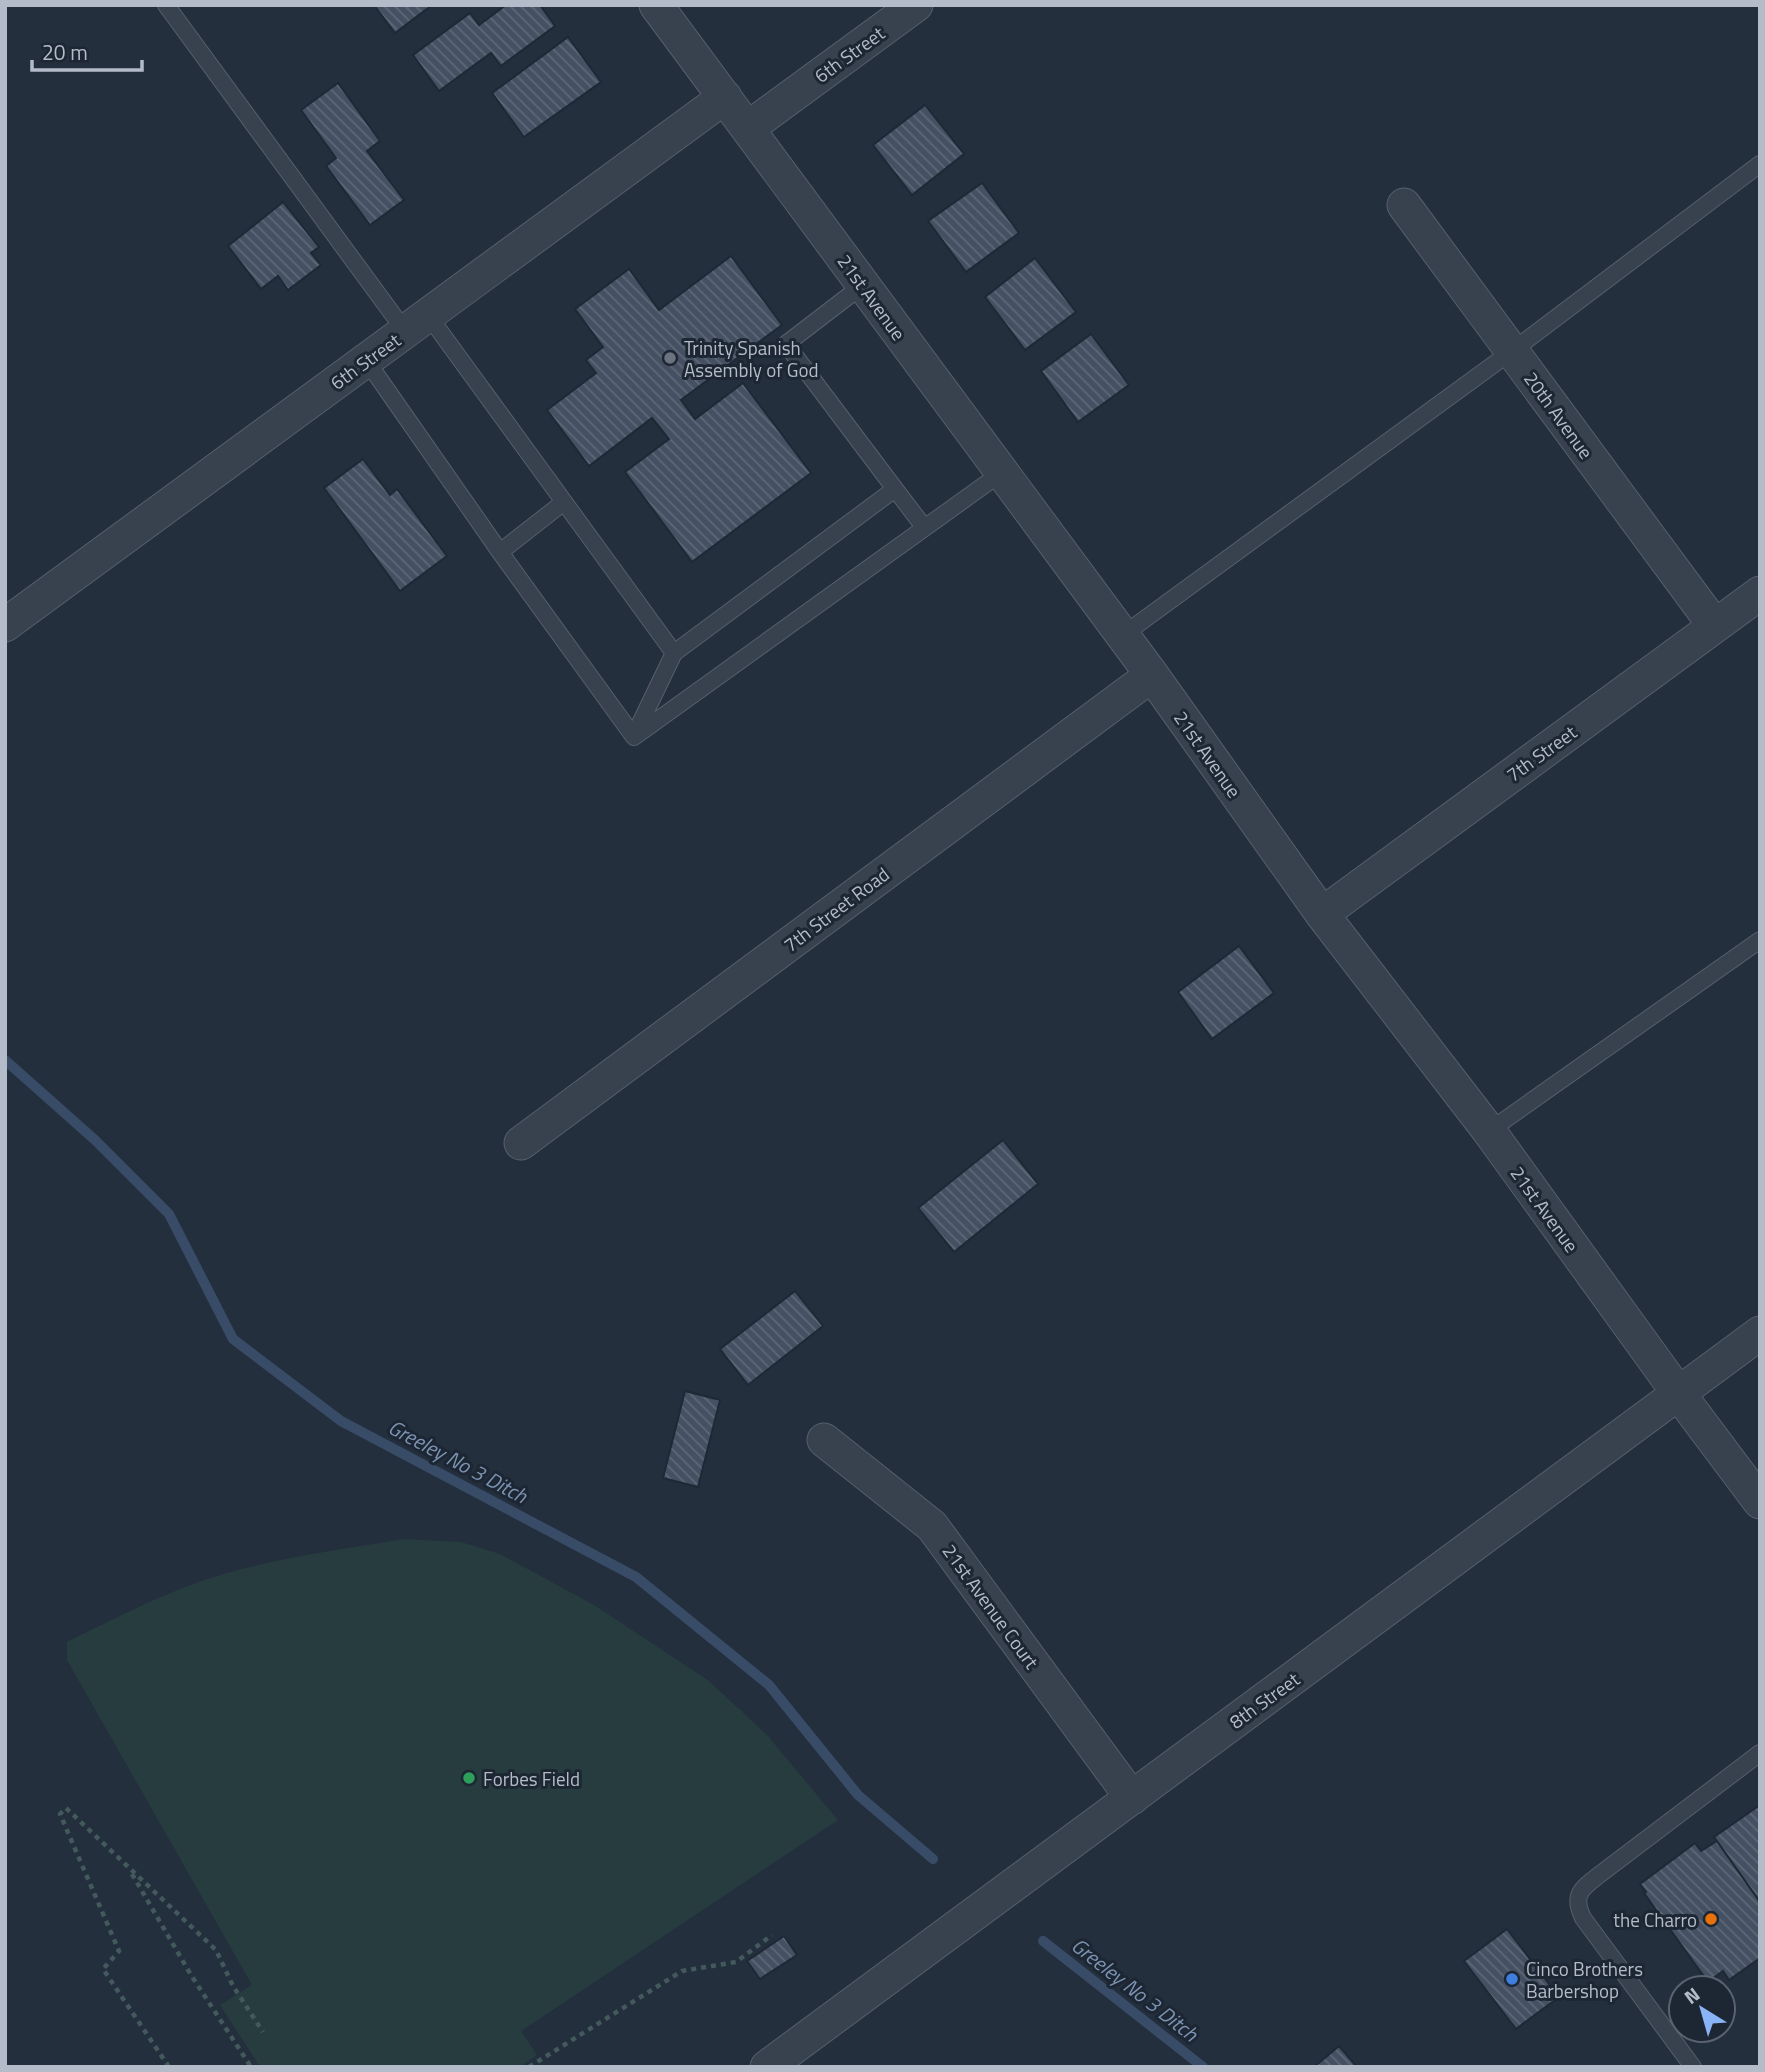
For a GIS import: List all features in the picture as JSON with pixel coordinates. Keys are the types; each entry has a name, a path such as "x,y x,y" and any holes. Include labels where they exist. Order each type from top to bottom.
{"street":[{"name":"21st Avenue","path":"656,5 1123,635 1322,914 1489,1131 1760,1502"},
{"name":"6th Street","path":"748,128 916,5"},
{"name":"6th Street","path":"5,625 725,97"},
{"name":"20th Avenue","path":"1404,205 1714,626"},
{"name":"7th Street","path":"1322,914 1760,593"},
{"name":"7th Street Road","path":"521,1143 1152,675"},
{"name":"8th Street","path":"767,2067 1760,1333"},
{"name":"21st Avenue Court","path":"824,1440 932,1526 1132,1798"}],"lane":[{"path":"166,5 416,323 564,502 674,653"},
{"path":"1123,635 1512,351 1760,164"},
{"path":"863,285 786,344 924,527"},
{"path":"366,360 634,737"},
{"path":"634,737 1000,472"},
{"path":"634,737 674,653 895,489"},
{"path":"500,552 564,502"},
{"path":"1489,1131 1760,940"},
{"path":"1693,2067 1583,1918 1578,1899 1581,1889 1760,1752"}],"path":[{"path":"169,2067 103,1969 119,1951 60,1814 66,1808 216,1950 233,1986 263,2032"},
{"path":"128,1867 191,1975 251,2067"},
{"path":"529,2067 682,1971 736,1962 772,1935"}],"green space":[{"name":"Forbes Field","path":"403,1539 461,1542 500,1554 594,1605 709,1681 768,1736 838,1820 521,2031 537,2055 519,2067 260,2067 220,2005 252,1985 67,1660 67,1642 165,1595 224,1574 300,1556"}],"building":[{"path":"374,5 432,5 395,33"},
{"path":"506,5 540,5 555,26 501,66 491,53 439,91 413,55 470,13 479,25"},
{"path":"568,37 601,82 524,137 492,93"},
{"path":"338,83 380,141 367,151 404,200 370,225 326,166 336,158 301,110"},
{"path":"925,105 964,154 912,195 873,145"},
{"path":"982,183 1019,233 966,272 928,221"},
{"path":"283,202 319,247 311,253 321,265 288,290 278,276 261,289 228,246"},
{"path":"731,256 782,325 681,400 695,419 743,383 811,473 692,562 625,472 669,439 652,418 589,466 547,410 596,373 586,360 603,347 575,309 629,269 659,310"},
{"path":"1035,258 1076,312 1025,350 985,297"},
{"path":"1091,334 1129,385 1078,422 1041,371"},
{"path":"363,459 390,495 397,489 447,556 400,591 324,488"},
{"path":"1239,946 1274,993 1212,1039 1178,992"},
{"path":"1003,1140 1038,1184 954,1252 918,1208"},
{"path":"795,1291 823,1326 748,1385 720,1349"},
{"path":"685,1391 720,1400 698,1487 663,1478"},
{"path":"1760,1805 1760,1902 1714,1837"},
{"path":"1717,1841 1760,1902 1760,1958 1737,1974 1725,1974 1723,1971 1719,1974 1702,1974 1640,1884 1695,1843 1701,1851"},
{"name":"Cinco Brothers Barbershop","path":"1507,1929 1559,1997 1516,2029 1464,1961"},
{"path":"784,1936 797,1955 760,1979 747,1961"},
{"path":"1339,2046 1357,2067 1314,2067"}],"waterway":[{"name":"Greeley No 3 Ditch","path":"5,1060 95,1140 169,1214 233,1339 341,1421 636,1577 769,1685 858,1795 933,1859"},
{"name":"Greeley No 3 Ditch","path":"1043,1941 1203,2067"}],"place":[{"name":"Trinity Spanish Assembly of God","path":"670,358"},
{"name":"Forbes Field","path":"469,1778"},
{"name":"the Charro","path":"1711,1919"},
{"name":"Cinco Brothers Barbershop","path":"1512,1979"}]}
